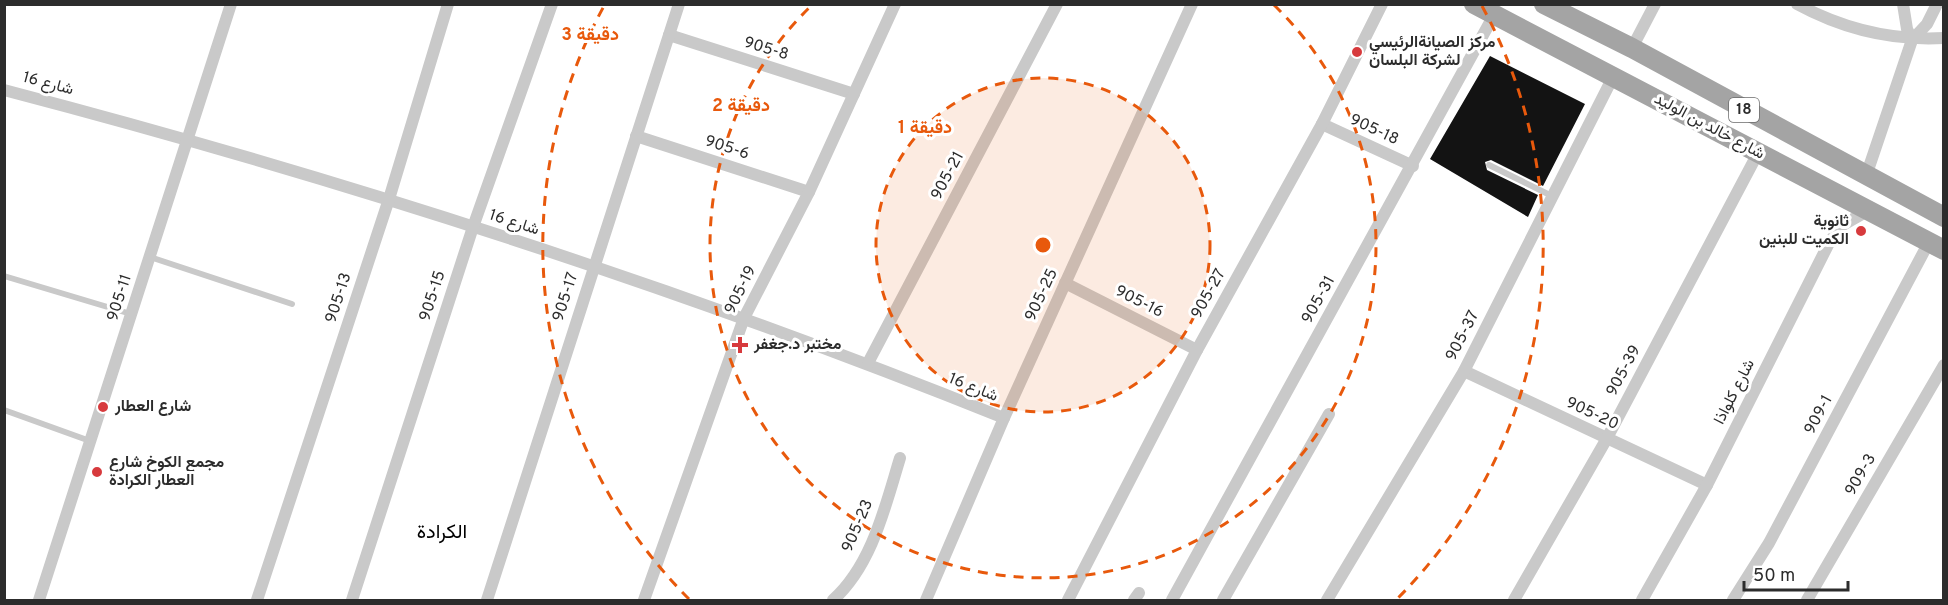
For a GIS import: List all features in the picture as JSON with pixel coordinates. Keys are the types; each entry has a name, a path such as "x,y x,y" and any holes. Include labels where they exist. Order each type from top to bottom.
{"main road":[{"name":"شارع خالد بن الوليد","path":"1474,4 1936,246"},
{"name":"شارع خالد بن الوليد","path":"1544,4 1632,48 1944,217"}],"street":[{"name":"905-11","path":"39,600 231,4"},
{"name":"905-13","path":"258,600 389,199 448,4"},
{"name":"905-15","path":"352,600 473,227 552,4"},
{"name":"905-17","path":"487,600 679,4"},
{"name":"905-19","path":"644,600 744,318 808,192 895,4"},
{"name":"905-21","path":"868,363 1057,4"},
{"name":"905-25","path":"926,600 1004,418 1192,4"},
{"name":"905-27","path":"1068,600 1197,350 1322,124 1382,4"},
{"path":"1632,48 1655,4"},
{"path":"1797,4 1838,24 1888,37 1912,40 1944,38"},
{"path":"1903,4 1905,22 1912,40"},
{"path":"1866,176 1912,40 1927,24 1937,4"},
{"name":"905-31","path":"1172,600 1413,166 1494,15"},
{"name":"905-8","path":"669,35 854,94"},
{"name":"905-37","path":"1327,600 1464,371 1613,77"},
{"name":"شارع 16","path":"4,90 189,138 389,199 744,318 868,363 1004,418"},
{"name":"905-18","path":"1322,124 1413,166"},
{"name":"905-6","path":"636,136 808,192"},
{"name":"905-39","path":"1514,600 1606,440 1758,153"},
{"name":"شارع كلواذا","path":"1642,600 1707,485 1829,243 1841,226 1869,210"},
{"name":"909-1","path":"1733,600 1769,543 1936,246"},
{"name":"905-16","path":"1065,283 1197,350"},
{"name":"909-3","path":"1807,600 1944,365"},
{"name":"905-20","path":"1464,371 1606,440 1707,485"},
{"path":"1223,600 1329,414"},
{"name":"905-23","path":"833,600 849,586 879,525 900,458"}],"lane":[{"path":"1489,165 1552,197"},
{"path":"150,257 292,304"},
{"path":"4,276 131,315"},
{"path":"4,410 90,441"}],"building":[{"path":"1490,56 1585,104 1543,186 1491,160 1485,162 1487,170 1538,195 1528,217 1430,159"}],"place":[{"name":"مركز الصيانةالرئيسي لشركة البلسان","path":"1357,52"},
{"name":"ثانوية الكميت للبنين","path":"1861,231"},
{"name":"مختبر د.جغفر","path":"740,345"},
{"name":"شارع العطار","path":"103,407"},
{"name":"مجمع الكوخ شارع العطار الكرادة","path":"97,472"}],"district":[{"name":"الكرادة","path":"442,533"}]}
